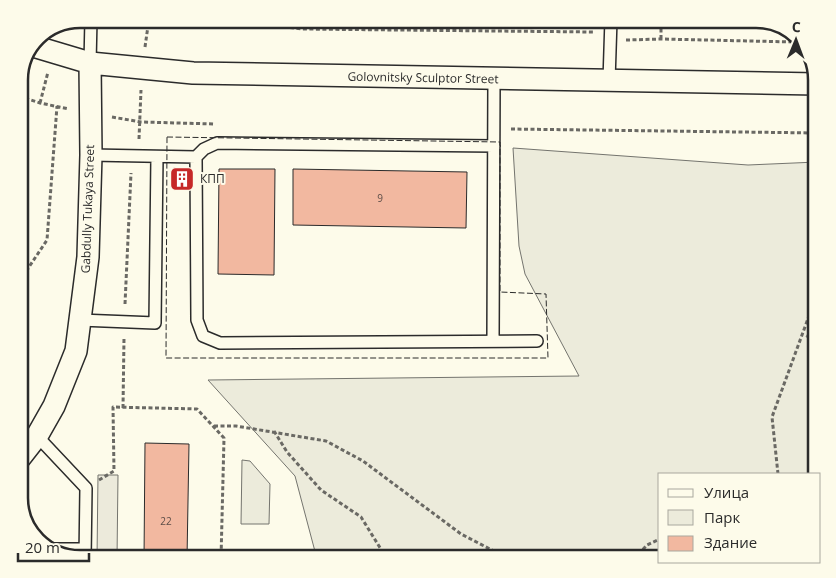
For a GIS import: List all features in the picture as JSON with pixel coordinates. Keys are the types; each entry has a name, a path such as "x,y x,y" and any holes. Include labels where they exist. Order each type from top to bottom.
{"street":[{"name":"Golovnitsky Sculptor Street","path":"39,48 90,64 193,73 808,84"},
{"name":"Gabdully Tukaya Street","path":"28,448 37,436 54,406 76,351 88,257 91,155 90,64"}],"lane":[{"path":"90,64 91,28"},
{"path":"609,81 611,28"},
{"path":"494,79 494,341"},
{"path":"91,155 196,156 204,149 217,143 494,146"},
{"path":"196,156 197,320 203,336 220,342 537,341"},
{"path":"80,320 155,323 157,157"},
{"path":"37,436 86,488 85,550"}],"path":[{"path":"122,408 132,156 139,142 142,69 148,28"},
{"path":"302,28 792,42"},
{"path":"661,28 661,39"},
{"path":"28,268 47,240 57,106"},
{"path":"778,473 772,417 808,319"},
{"path":"86,488 114,471 113,407 198,409 224,438 221,550"},
{"path":"214,426 236,426 326,441 363,461 461,534 492,550"},
{"path":"274,432 287,452 321,490 361,517 381,550"},
{"path":"642,550 647,545 658,540"}],"green space":[{"path":"513,148 748,165 808,162 808,333 806,337 808,337 808,473 658,473 658,550 315,550 295,476 208,380 579,376 525,274 519,246"},
{"path":"242,460 250,461 270,484 269,524 241,524"}],"shaded area":[{"path":"98,475 118,475 117,550 97,550"}],"building":[{"path":"219,169 275,169 274,275 218,274"},
{"path":"293,169 467,172 466,228 293,225"},
{"name":"КПП","path":"177,172 188,172 188,186 176,187"},
{"path":"145,443 189,444 187,550 144,550"}],"fence":[{"path":"167,137 500,142 500,292 546,294 548,358 166,358 167,137"}],"place":[{"name":"КПП","path":"182,179"}]}
